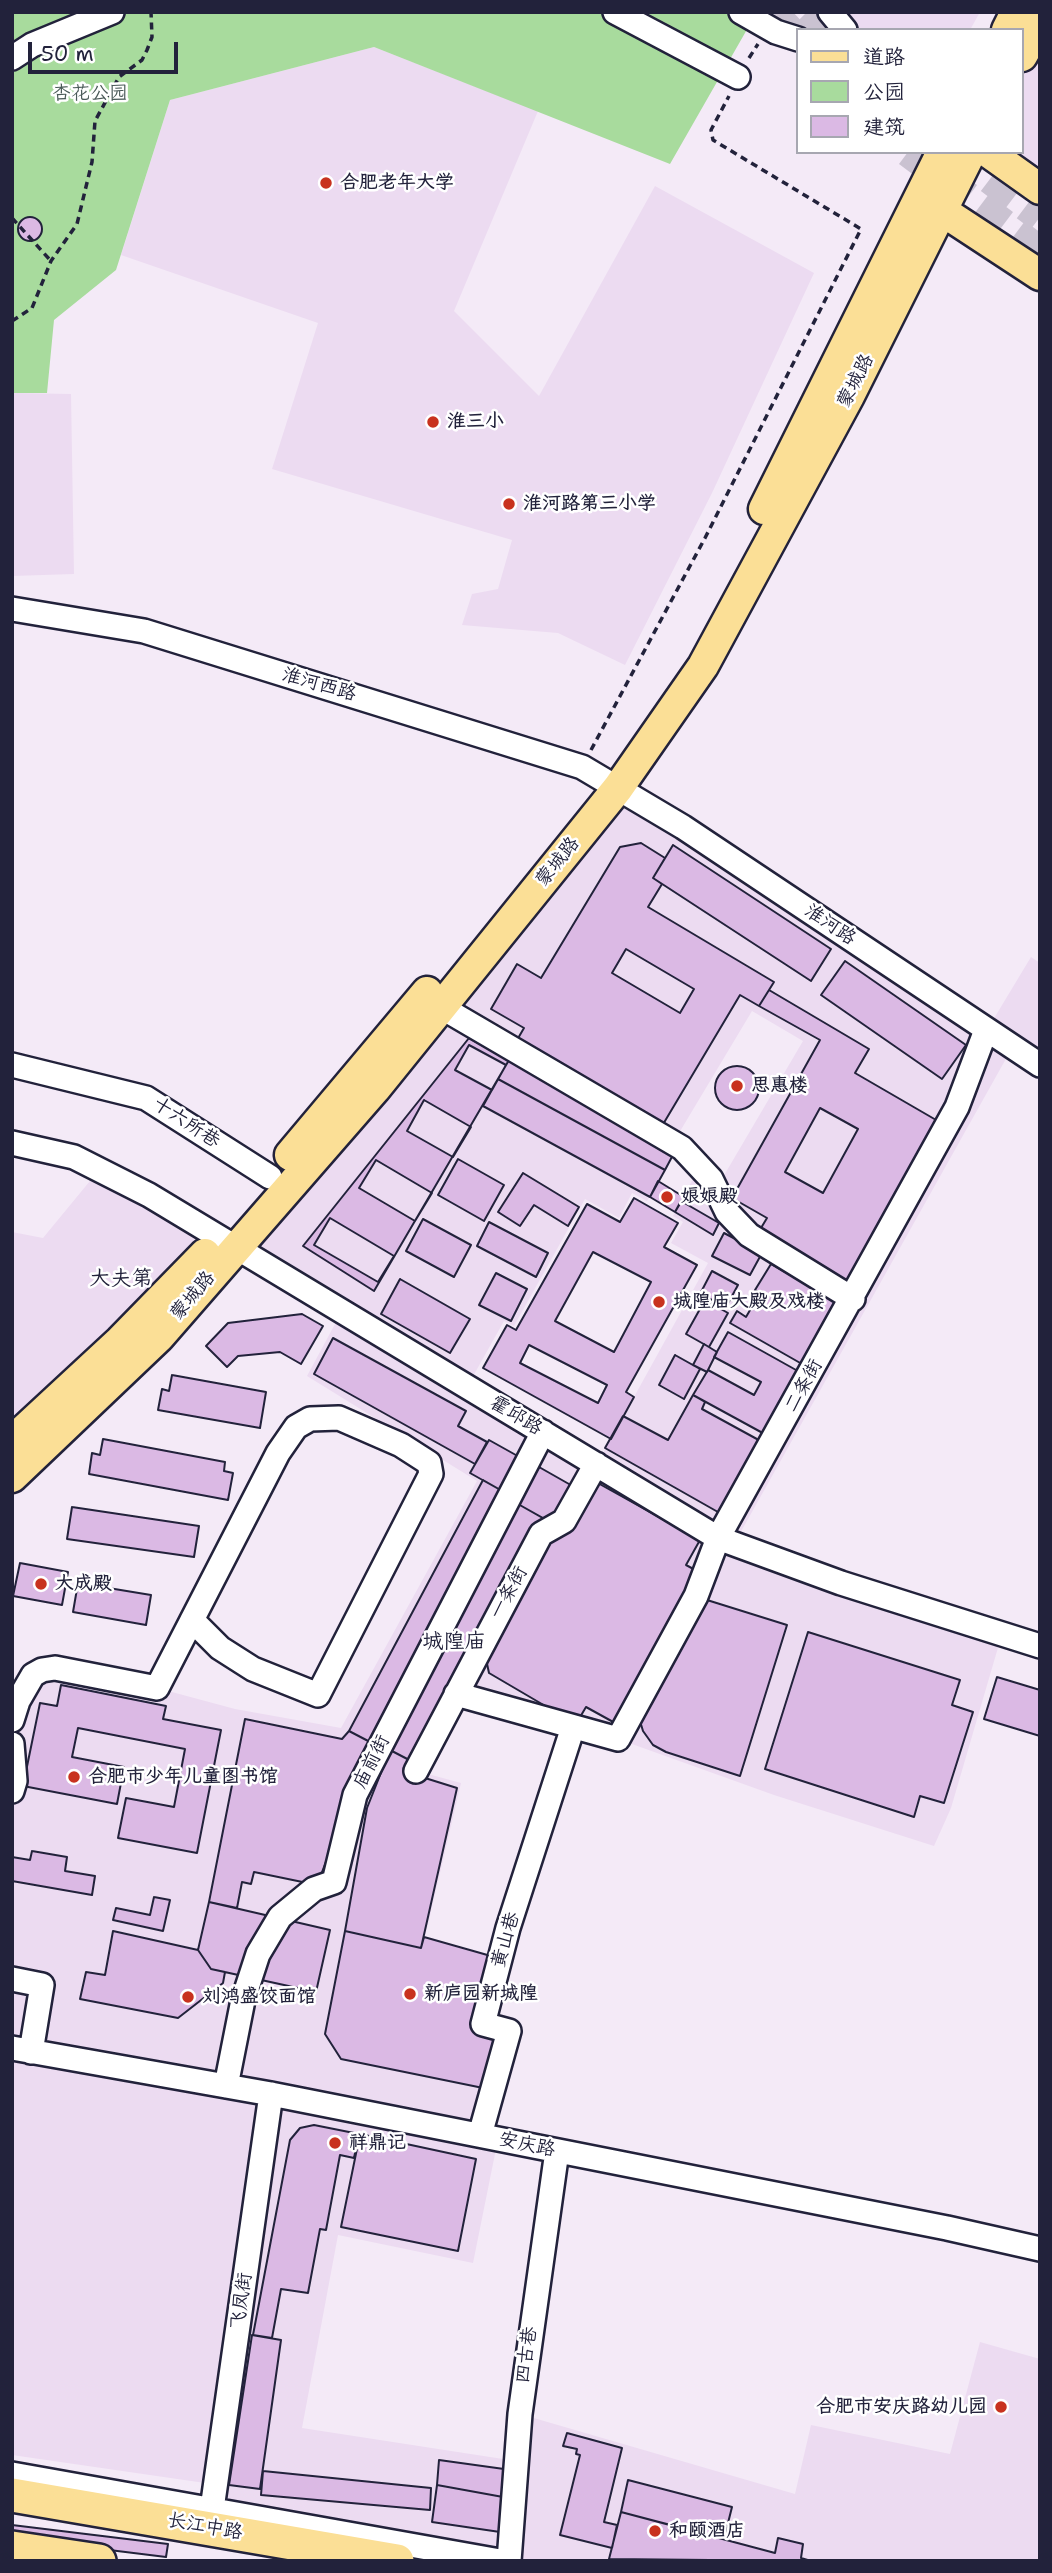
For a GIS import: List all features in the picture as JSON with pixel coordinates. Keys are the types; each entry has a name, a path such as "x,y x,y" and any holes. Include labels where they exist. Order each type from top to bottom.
{"highway":[{"name":"长江中路","path":"12,2495 397,2561"},
{"path":"12,2548 99,2561"}],"main road":[{"path":"1008,28 1016,12"},
{"path":"1024,52 1040,24"},
{"name":"蒙城路","path":"12,1477 159,1337 271,1177 546,851 665,697 765,508 903,226 942,154"},
{"name":"蒙城路","path":"12,1441 227,1243 374,1089 441,1007 601,778 703,666 849,396 970,154"},
{"path":"991,154 1040,189"},
{"path":"941,210 1040,275"}],"street":[{"path":"12,58 22,44 112,12"},
{"path":"615,12 738,77"},
{"path":"741,12 776,32 796,38"},
{"path":"830,12 843,28"},
{"name":"淮河西路","path":"12,610 144,631 601,778"},
{"name":"淮河路","path":"601,778 683,827 1040,1065"},
{"path":"441,1007 682,1148 711,1179 727,1212 749,1235 853,1298"},
{"name":"二条街","path":"573,1727 618,1739 696,1597 719,1538 957,1107 986,1030"},
{"name":"十六所巷","path":"12,1065 146,1098 271,1177"},
{"name":"霍邱路","path":"12,1143 74,1157 149,1195 719,1538 841,1583 1040,1646"},
{"path":"12,1720 18,1700 33,1675 42,1670 55,1668 157,1688 192,1619 278,1453 296,1427 310,1419 339,1418 401,1445 429,1463 431,1474 318,1695 253,1669 220,1648 192,1619"},
{"name":"庙前街","path":"226,2086 243,2000 258,1954 280,1917 314,1889 334,1882 355,1795 543,1432"},
{"name":"一条街","path":"416,1771 541,1534 560,1526 597,1464"},
{"path":"456,1694 573,1727"},
{"name":"黄山巷","path":"480,2135 509,2031 483,2024 508,1928 573,1727"},
{"path":"12,1744 15,1781 12,1791"},
{"path":"12,1979 42,1986 22,2050"},
{"name":"安庆路","path":"22,2050 271,2094 947,2228 1040,2249"},
{"name":"飞凤街","path":"212,2508 271,2094"},
{"name":"四古巷","path":"509,2561 520,2414 557,2151"},
{"path":"12,2474 500,2561"}],"path":[{"path":"12,321 32,308 51,261 71,236 82,210 96,121 119,77 142,60 152,37 151,12"},
{"path":"601,778 705,538 860,229 713,140 710,130 738,77"},
{"path":"12,218 51,261"}],"shaded area":[{"path":"843,12 980,12 971,28 857,28"},
{"path":"1040,24 1040,189 991,154 1024,154 1024,52"},
{"path":"374,47 538,111 454,311 539,396 655,186 814,273 712,493 625,665 558,633 462,625 472,594 498,589 512,540 272,469 318,323 121,255 170,100"},
{"path":"12,393 71,394 74,574 12,576"},
{"path":"618,788 987,1030 1031,957 1040,963 1040,1065 1012,1048 734,1544 1002,1634 951,1808 934,1846 774,1795 618,1739 456,1694 417,1771 461,1783 425,1937 498,1958 476,2029 503,2038 480,2135 498,2139 473,2263 338,2235 302,2428 516,2461 520,2414 795,2494 811,2425 950,2454 980,2342 1040,2359 1040,2561 500,2561 212,2509 271,2094 12,2048 12,1720 33,1675 157,1688 235,1709 341,1728 477,1481 307,1376 342,1311 234,1247","holes":["752,1011 803,1041 716,1189 694,1177 673,1216 683,1222 671,1243 708,1263 597,1464 467,1387 504,1321 514,1326 585,1199 619,1218 632,1193 647,1201 678,1146 673,1143"]},
{"path":"99,1170 221,1238 12,1441 12,1232 43,1238"},
{"path":"12,2057 262,2099 205,2483 12,2455"}],"green space":[{"name":"杏花公园","path":"12,12 757,12 670,164 374,47 170,100 116,270 54,320 47,393 12,393"}],"building":[{"path":"30,217 41,224 42,229 35,240 30,241 19,234 18,229 25,218"},
{"path":"641,843 665,858 653,878 662,884 648,907 774,982 759,1006 740,995 662,1126 517,1040 524,1028 491,1009 517,964 541,978 620,847","holes":["626,949 694,989 680,1013 612,973"]},
{"path":"673,845 831,949 811,981 653,878"},
{"path":"845,961 966,1045 942,1079 821,995"},
{"path":"769,990 869,1049 855,1073 943,1124 849,1284 758,1233 767,1218 732,1198 820,1040 759,1006","holes":["820,1108 858,1129 823,1193 785,1172"]},
{"path":"469,1038 509,1060 374,1291 303,1246"},
{"path":"469,1045 506,1065 492,1090 455,1070"},
{"path":"509,1060 674,1153 665,1170 498,1079"},
{"name":"思惠楼","path":"737,1066 746,1067 753,1072 758,1079 758,1097 753,1104 746,1109 737,1110 728,1109 721,1104 716,1097 715,1088 716,1079 721,1072 728,1067"},
{"path":"498,1079 665,1170 650,1197 483,1106"},
{"path":"424,1100 471,1127 453,1157 407,1131"},
{"path":"458,1159 504,1185 484,1221 438,1195"},
{"path":"376,1160 432,1193 415,1221 359,1188"},
{"path":"523,1173 579,1207 568,1226 534,1205 520,1226 498,1212"},
{"name":"娘娘殿","path":"658,1181 684,1197 675,1212 650,1197"},
{"name":"城隍庙大殿及戏楼","path":"634,1198 678,1223 664,1247 697,1265 626,1392 634,1397 611,1439 483,1368 507,1325 516,1330 587,1204 620,1222","holes":["593,1252 651,1282 614,1352 555,1321","529,1345 607,1385 598,1403 520,1363"]},
{"path":"681,1201 719,1223 713,1235 675,1212"},
{"path":"330,1218 394,1256 378,1282 314,1245"},
{"path":"423,1219 471,1245 454,1277 406,1251"},
{"path":"489,1222 548,1253 536,1277 477,1246"},
{"path":"724,1233 762,1253 750,1275 712,1256"},
{"path":"771,1264 844,1306 809,1368 730,1323 737,1311 746,1317 760,1293 755,1290"},
{"path":"712,1271 738,1285 726,1307 700,1294"},
{"path":"496,1273 527,1289 511,1321 479,1305"},
{"path":"400,1279 470,1319 450,1353 381,1314"},
{"path":"705,1300 728,1313 709,1347 686,1334"},
{"path":"302,1314 323,1326 301,1364 280,1352 238,1356 227,1367 206,1346 228,1323"},
{"path":"728,1332 805,1375 770,1437 693,1395 708,1370 754,1395 761,1382 714,1357"},
{"path":"333,1338 466,1411 458,1426 487,1442 475,1464 314,1374"},
{"path":"704,1344 717,1352 707,1372 693,1365"},
{"path":"675,1355 700,1369 684,1399 659,1385"},
{"path":"172,1375 266,1392 260,1428 158,1410 162,1389 169,1391"},
{"path":"693,1395 705,1402 702,1409 766,1444 725,1516 605,1448 623,1416 668,1440"},
{"path":"103,1439 225,1462 224,1471 233,1473 228,1500 89,1474 92,1453 100,1455"},
{"path":"489,1440 523,1459 504,1492 470,1473"},
{"path":"539,1467 576,1488 555,1525 518,1504"},
{"path":"483,1480 504,1492 372,1743 349,1731"},
{"path":"596,1482 700,1540 686,1565 699,1572 615,1723 586,1707 576,1724 489,1673 483,1645 547,1536"},
{"path":"518,1504 543,1518 415,1763 390,1750"},
{"path":"72,1507 199,1526 194,1557 67,1539"},
{"name":"大成殿","path":"20,1563 68,1572 62,1605 13,1596"},
{"path":"78,1583 151,1595 146,1625 73,1612"},
{"path":"707,1600 787,1625 740,1776 666,1752 653,1745 643,1731 640,1721 642,1710"},
{"path":"808,1632 960,1680 952,1705 973,1712 944,1803 920,1796 914,1817 765,1769"},
{"path":"997,1677 1040,1690 1040,1736 984,1719"},
{"name":"合肥市少年儿童图书馆","path":"61,1685 166,1706 163,1719 221,1730 197,1853 118,1838 126,1798 174,1807 185,1749 78,1728 72,1757 124,1767 117,1804 23,1786 40,1703 57,1706"},
{"path":"245,1719 342,1739 349,1731 372,1743 317,1885 254,1872 251,1884 242,1882 237,1908 209,1902"},
{"path":"390,1750 415,1763 409,1773 457,1788 421,1948 345,1931 367,1808"},
{"path":"32,1851 67,1857 65,1871 95,1876 92,1895 12,1881 12,1857 30,1860"},
{"path":"154,1897 170,1900 163,1931 113,1920 116,1908 150,1915"},
{"path":"209,1902 330,1930 316,1992 211,1969 198,1950"},
{"path":"113,1931 198,1950 211,1969 225,1972 223,1983 178,2018 80,1999 86,1972 105,1975"},
{"name":"新庐园新城隍","path":"345,1931 421,1948 424,1937 498,1958 476,2029 503,2038 488,2089 341,2059 325,2034"},
{"path":"314,2125 359,2134 354,2158 340,2155 326,2230 320,2229 308,2293 281,2289 272,2338 253,2335 290,2140 300,2128"},
{"path":"360,2134 476,2159 458,2251 341,2227"},
{"path":"252,2335 281,2340 260,2489 229,2485"},
{"path":"567,2433 622,2448 604,2522 617,2525 612,2548 560,2535 580,2455 576,2454 577,2449 563,2446"},
{"path":"439,2460 504,2469 503,2497 437,2485"},
{"path":"263,2471 431,2488 430,2510 261,2495"},
{"path":"628,2480 732,2507 724,2539 621,2512"},
{"path":"437,2485 503,2497 500,2532 432,2522"},
{"name":"和颐酒店","path":"621,2512 775,2553 778,2538 803,2544 801,2558 811,2561 609,2559"},
{"path":"12,2525 168,2544 166,2557 12,2538"}],"tunnel":[{"path":"772,12 796,37"},
{"path":"807,12 823,28"},
{"path":"911,154 1040,251"},
{"path":"957,154 1040,217"}],"place":[{"name":"合肥老年大学","path":"326,183"},
{"name":"淮三小","path":"433,422"},
{"name":"淮河路第三小学","path":"509,504"},
{"name":"思惠楼","path":"737,1086"},
{"name":"娘娘殿","path":"667,1197"},
{"name":"城隍庙大殿及戏楼","path":"659,1302"},
{"name":"大成殿","path":"41,1584"},
{"name":"合肥市少年儿童图书馆","path":"74,1777"},
{"name":"新庐园新城隍","path":"410,1994"},
{"name":"刘鸿盛饺面馆","path":"188,1997"},
{"name":"祥鼎记","path":"335,2143"},
{"name":"合肥市安庆路幼儿园","path":"1001,2407"},
{"name":"和颐酒店","path":"655,2531"}],"district":[{"name":"大夫第","path":"121,1280"},
{"name":"城隍庙","path":"454,1643"}]}
